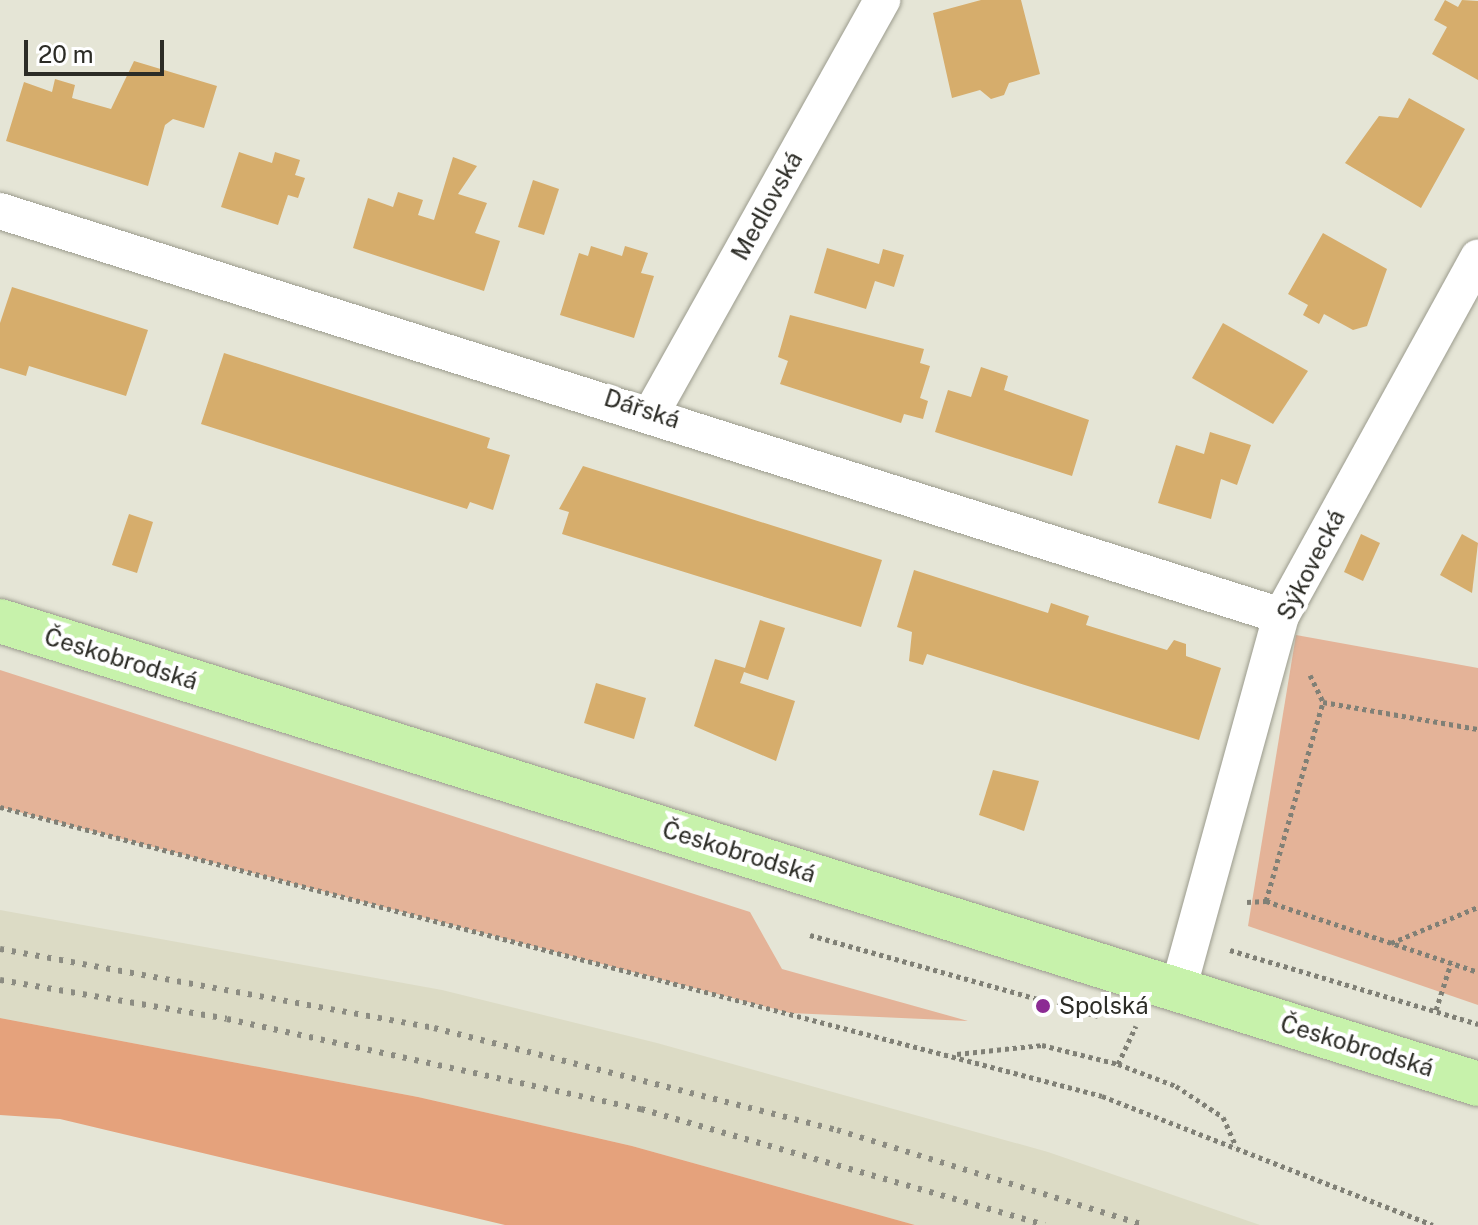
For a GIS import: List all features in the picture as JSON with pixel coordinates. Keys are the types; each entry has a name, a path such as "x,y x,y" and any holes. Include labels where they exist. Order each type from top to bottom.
{"main road":[{"name":"Českobrodská","path":"0,621 1478,1084"}],"street":[{"name":"Medlovská","path":"652,412 882,0"},
{"name":"Dářská","path":"0,211 652,412 1281,616"},
{"name":"Sýkovecká","path":"1178,990 1281,616 1478,257"}],"path":[{"path":"1266,901 1323,702 1281,616"},
{"path":"1323,702 1478,729"},
{"path":"0,807 956,1055 1102,1096 1433,1225"},
{"path":"1234,902 1266,901 1478,972"},
{"path":"1390,943 1478,907"},
{"path":"810,935 1075,1013"},
{"path":"1220,948 1478,1024"},
{"path":"1436,1010 1451,963"},
{"path":"1118,1064 1137,1022"},
{"path":"956,1055 1042,1045 1118,1064 1176,1086 1223,1117 1236,1146"}],"shaded area":[{"path":"1296,635 1478,668 1478,1005 1248,926"},
{"path":"0,670 750,912 782,969 968,1021 790,1013 0,807"},
{"path":"0,910 442,990 657,1043 1048,1152 1260,1225 915,1225 632,1146 418,1097 0,1018"},
{"path":"0,1018 418,1097 632,1146 915,1225 505,1225 60,1119 0,1115"}],"building":[{"path":"981,0 1021,0 1040,74 1009,83 1004,95 991,99 980,90 952,98 933,13"},
{"path":"1445,0 1458,7 1462,0 1478,1 1478,80 1432,54 1447,27 1434,20"},
{"path":"134,61 217,86 204,128 173,119 165,125 148,186 6,141 24,82 52,92 55,79 75,85 72,98 111,109"},
{"path":"1409,98 1465,129 1421,208 1345,163 1379,116 1398,118"},
{"path":"239,152 272,163 275,152 300,160 295,175 305,178 298,198 288,195 278,225 221,207"},
{"path":"453,157 477,166 458,194 487,203 475,233 500,241 484,291 353,248 368,198 393,207 398,192 423,200 418,215 434,220"},
{"path":"533,180 559,189 544,235 518,227"},
{"path":"1323,233 1387,269 1367,326 1353,330 1324,314 1319,324 1303,315 1308,305 1288,294"},
{"path":"591,246 622,256 625,246 648,253 641,273 654,276 634,338 560,315 579,253 588,256"},
{"path":"827,248 879,264 883,249 904,255 894,287 875,281 866,309 814,293"},
{"path":"12,287 148,330 126,396 29,366 26,376 0,368 0,323"},
{"path":"790,315 924,349 920,363 930,366 920,398 928,401 923,419 904,414 901,423 780,384 788,361 778,357"},
{"path":"1223,323 1308,371 1273,424 1192,378"},
{"path":"224,353 490,438 487,448 510,455 493,510 470,502 467,509 201,424"},
{"path":"981,367 1008,376 1004,390 1089,420 1072,476 935,432 948,390 971,397"},
{"path":"1210,432 1251,445 1237,485 1221,479 1211,519 1158,503 1176,445 1204,454"},
{"path":"583,466 882,560 861,627 562,534 569,512 559,509"},
{"path":"129,514 153,522 137,573 112,565"},
{"path":"1361,534 1380,543 1363,581 1344,572"},
{"path":"1462,534 1478,543 1472,593 1440,575"},
{"path":"914,570 1048,613 1051,603 1089,616 1086,625 1167,650 1174,640 1186,644 1186,656 1221,668 1199,740 927,654 923,665 909,661 912,632 897,627"},
{"path":"760,620 785,628 768,680 744,672 740,683 795,701 776,761 694,726 715,659 745,668"},
{"path":"596,683 646,698 634,739 584,723"},
{"path":"993,770 1039,781 1024,831 979,815"}],"railway":[{"path":"0,949 434,1028 837,1130 1143,1225"},
{"path":"0,980 227,1019 641,1109 1045,1225"}],"place":[{"name":"Spolská","path":"1043,1006"}]}
